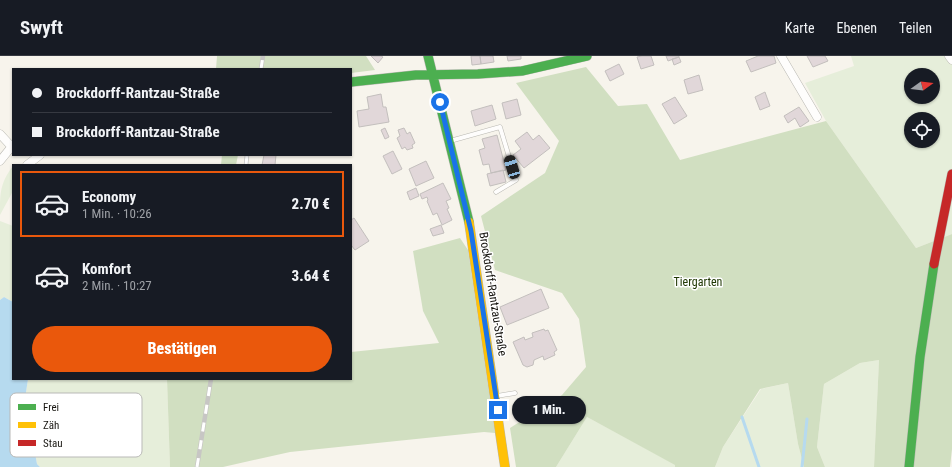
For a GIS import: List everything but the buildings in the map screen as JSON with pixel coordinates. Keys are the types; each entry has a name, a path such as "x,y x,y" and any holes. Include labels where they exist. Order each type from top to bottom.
{"main road":[{"name":"Brockdorff-Rantzau-Straße","path":"428,56 471,231 496,396 505,467"},
{"path":"352,82 416,75 433,76 522,70 587,56"},
{"path":"909,467 925,323 952,174"},
{"path":"914,467 929,323 952,198"}],"street":[{"path":"780,56 817,118"},
{"path":"949,56 952,60"},
{"path":"0,134 12,145 0,161"},
{"path":"28,164 39,156"}],"lane":[{"path":"449,141 500,127 516,180 496,192"},
{"path":"496,396 515,393"}],"green space":[{"path":"217,56 366,56 375,70 352,73 352,68 216,68"},
{"path":"851,56 952,56 952,234 916,248 826,121 805,83 854,66"},
{"name":"Tiergarten","path":"586,67 618,106 647,104 680,160 826,121 916,248 952,234 952,449 950,467 874,467 879,360 860,363 824,384 817,447 825,467 804,467 798,444 788,383 760,389 723,447 715,467 675,467 675,465 587,417 556,467 516,467 510,428 562,395 586,367 579,319 562,293 495,270 481,216 545,173 559,141 516,83"},
{"path":"222,156 238,156 236,164 221,164"},
{"path":"12,168 12,193 0,215 0,200 3,183"},
{"path":"0,221 12,226 12,301 4,297 0,300"},
{"path":"460,238 468,250 495,433 484,432 290,452 223,467 170,467 167,380 352,380 352,352 439,343 423,311 413,251"},
{"path":"879,360 874,467 825,467 817,447 824,384 860,363"},
{"path":"28,380 167,380 170,467 40,467 37,464 36,457 142,457 142,393 26,393"},
{"path":"788,383 798,444 804,467 715,467 723,447 761,389"},
{"path":"587,417 676,465 675,467 556,467"}],"water":[{"path":"4,297 12,301 12,380 28,380 26,393 10,393 10,457 36,457 37,464 40,467 0,467 0,300"}],"waterway":[{"path":"742,417 759,467"},
{"path":"802,467 807,419"}],"railway":[{"path":"261,68 263,56"},
{"path":"246,164 247,156"},
{"path":"197,467 211,380"}],"traffic: fast":[{"path":"428,56 469,222"},
{"path":"352,82 416,75 478,74 522,71 587,56"},
{"path":"909,467 920,357 934,264"}],"traffic: slow":[{"path":"469,222 505,467"}],"traffic: jam":[{"path":"934,264 952,174"}],"route":[{"path":"440,102 471,231 498,410"}]}
